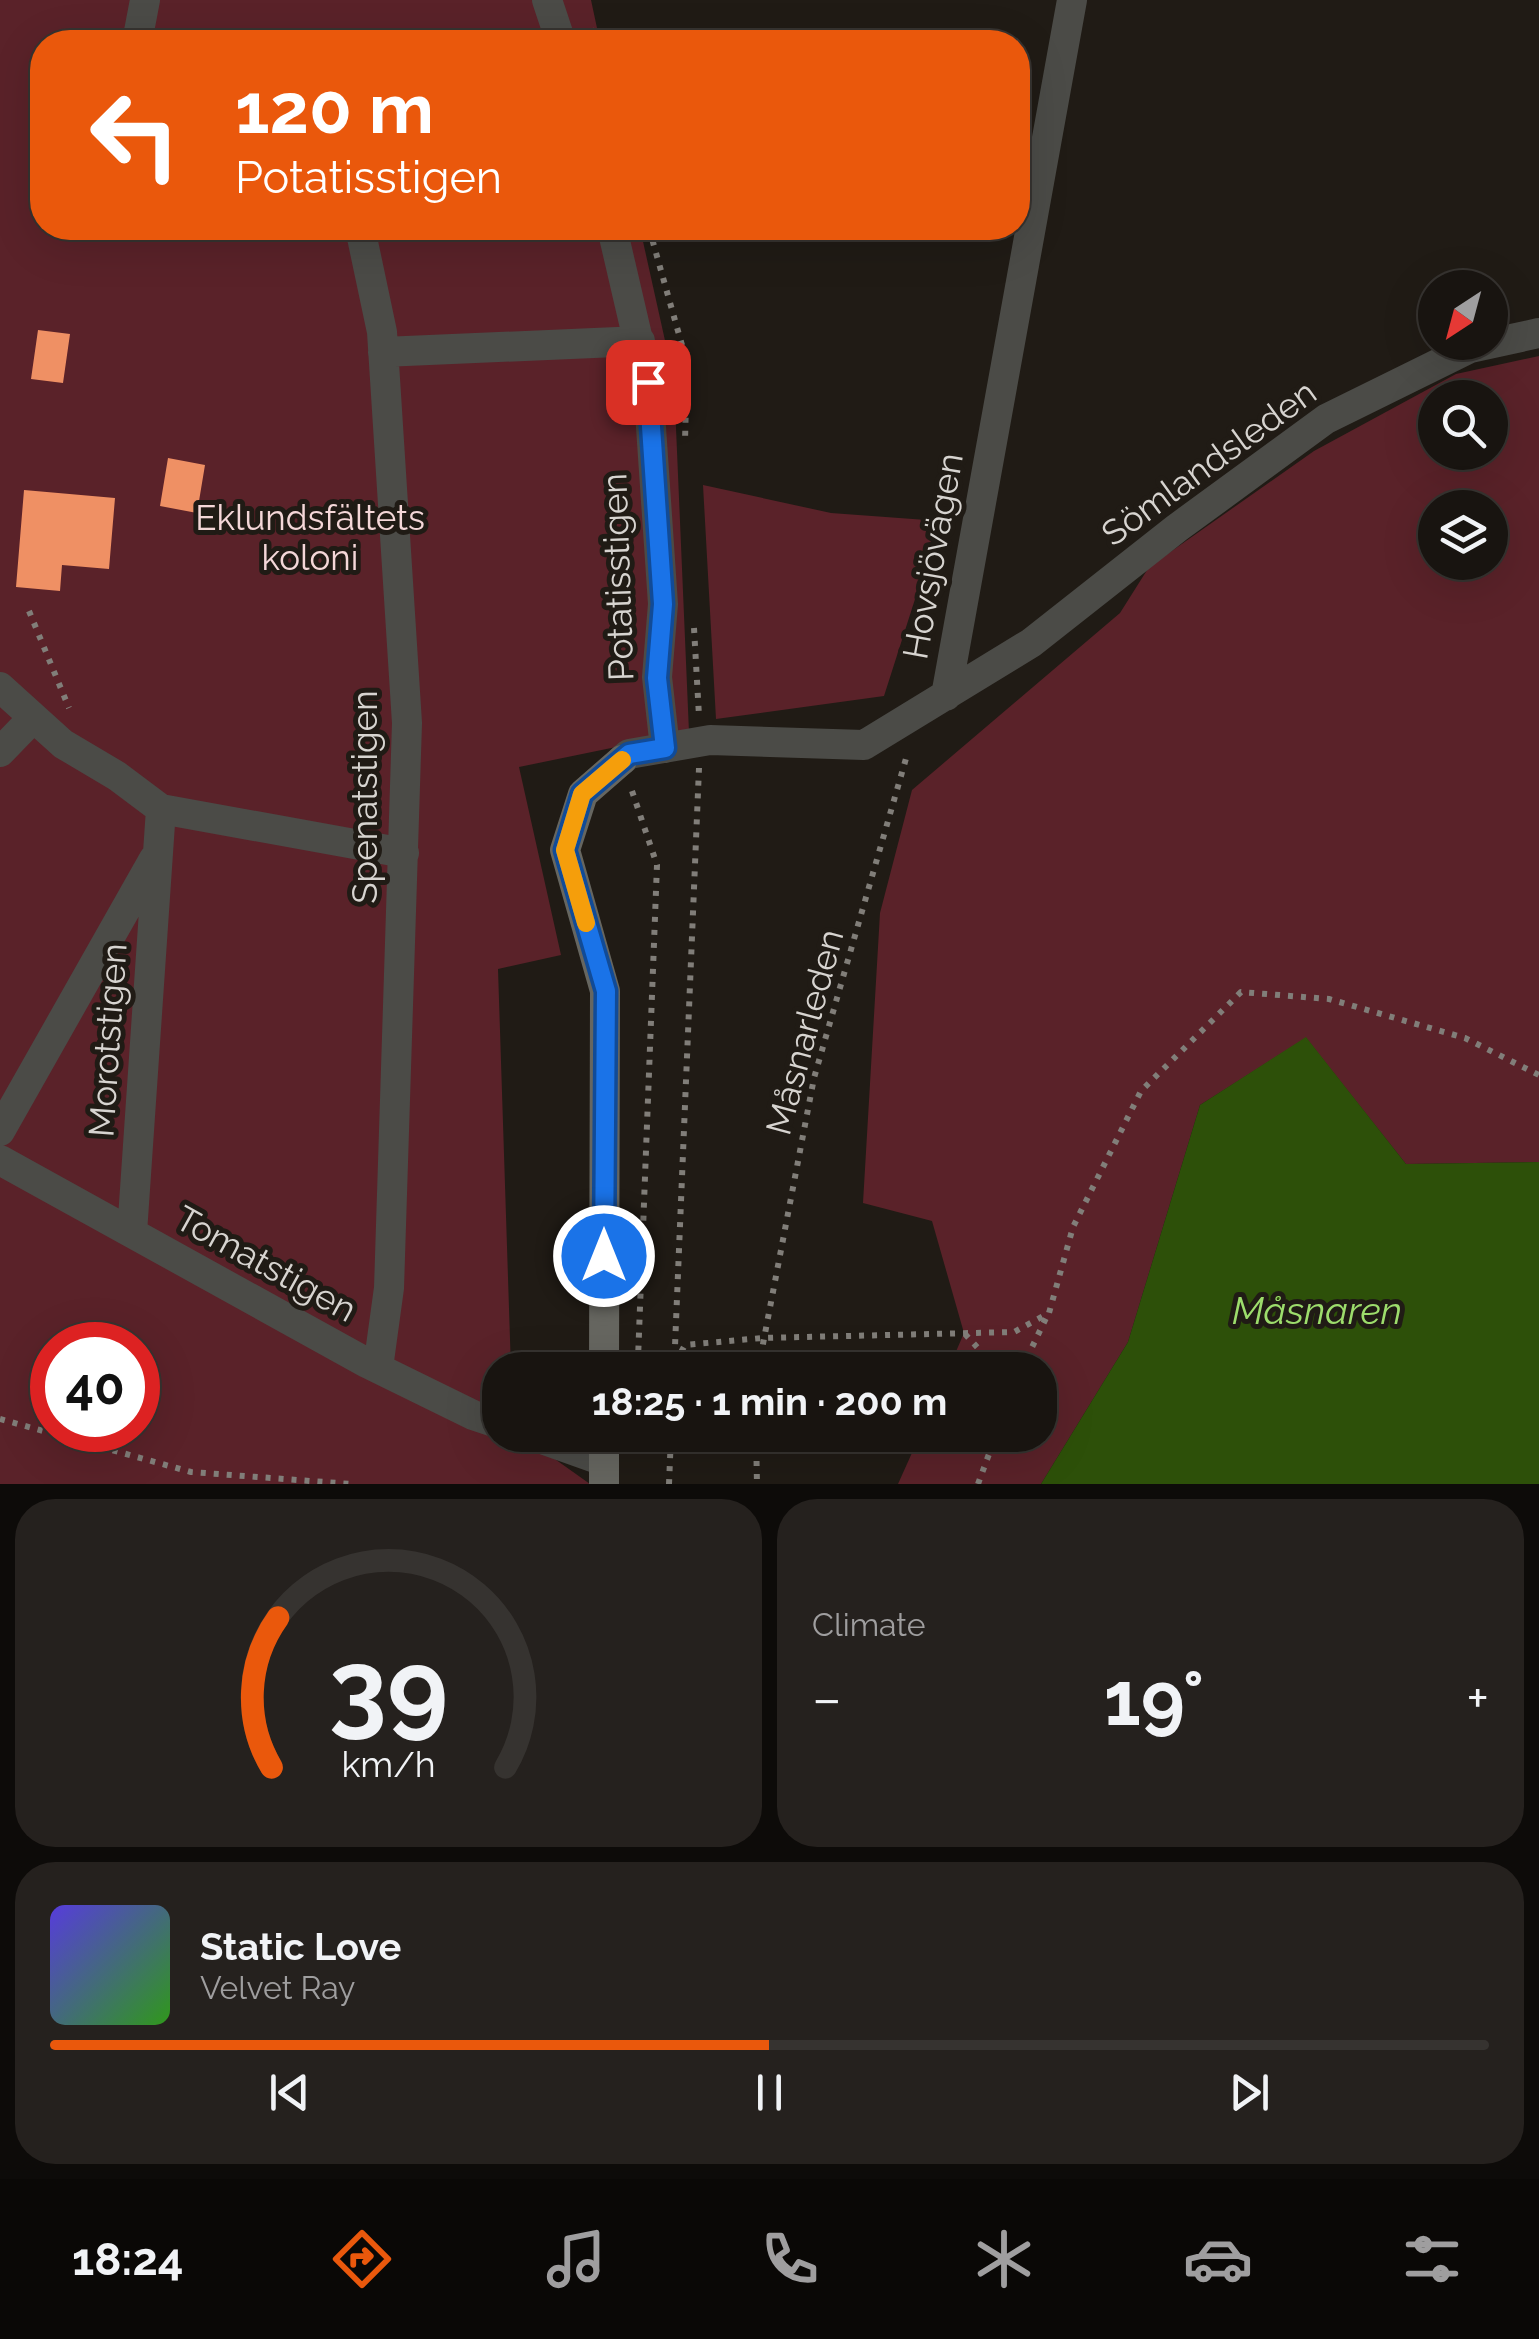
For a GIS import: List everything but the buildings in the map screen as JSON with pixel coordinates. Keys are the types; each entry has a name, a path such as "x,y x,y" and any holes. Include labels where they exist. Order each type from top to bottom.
{"street":[{"path":"139,30 145,0"},
{"path":"547,0 558,30"},
{"name":"Hovsjövägen","path":"1030,212 1072,0"},
{"name":"Spenatstigen","path":"363,240 382,332 407,723 389,1288 378,1368"},
{"name":"Potatisstigen","path":"615,240 648,382 663,604 657,678 665,748"},
{"name":"Hovsjövägen","path":"604,1352 606,991 565,850 582,794 629,754 710,740 864,745 933,703 1025,240"},
{"name":"Sömlandsleden","path":"933,703 1031,643 1177,528 1326,420 1470,348 1539,333"},
{"path":"383,352 640,341"},
{"path":"0,687 63,744 117,776 161,809 404,853"},
{"path":"0,752 33,718"},
{"name":"Morotstigen","path":"132,1233 161,809"},
{"name":"Morotstigen","path":"0,1131 158,851"},
{"name":"Tomatstigen","path":"0,1160 378,1368 482,1416"}],"path":[{"path":"653,240 686,364 685,442"},
{"path":"30,611 70,710"},
{"path":"693,620 699,719"},
{"name":"Måsnarleden","path":"760,1352 814,1078 933,703"},
{"path":"674,1352 700,758"},
{"path":"622,760 657,865 638,1352"},
{"path":"1030,1352 1049,1313 1073,1228 1141,1091 1240,992 1328,999 1465,1038 1539,1075"},
{"path":"682,1352 685,1345 762,1338 1014,1332 1049,1313"},
{"path":"964,1333 981,1352"},
{"path":"0,1419 191,1472 350,1484"},
{"path":"669,1484 670,1452"},
{"path":"756,1452 757,1484"},
{"path":"978,1484 990,1452"}],"green space":[{"name":"Eklundsfältets koloni","path":"0,0 591,0 597,30 30,30 30,240 643,240 674,381 689,732 519,767 561,955 498,969 510,1352 482,1352 482,1452 545,1452 590,1484 0,1484"},
{"path":"1539,356 1539,1162 1406,1164 1306,1038 1200,1105 1128,1342 1041,1484 898,1484 912,1452 1057,1452 1057,1352 956,1352 964,1333 932,1221 863,1203 880,913 912,790 1120,613 1149,567 1314,451 1418,395 1418,470 1508,470 1508,380 1445,380 1456,374"},
{"path":"703,485 831,513 940,521 884,696 716,719"}],"water":[{"name":"Måsnaren","path":"1306,1037 1406,1164 1539,1162 1539,1484 1041,1484 1128,1342 1200,1105"}],"slow traffic":[{"path":"586,923 565,850 582,794 622,760"}],"route":[{"path":"604,1256 606,991 565,850 582,794 629,754 665,748 657,678 663,604 648,382"}]}
